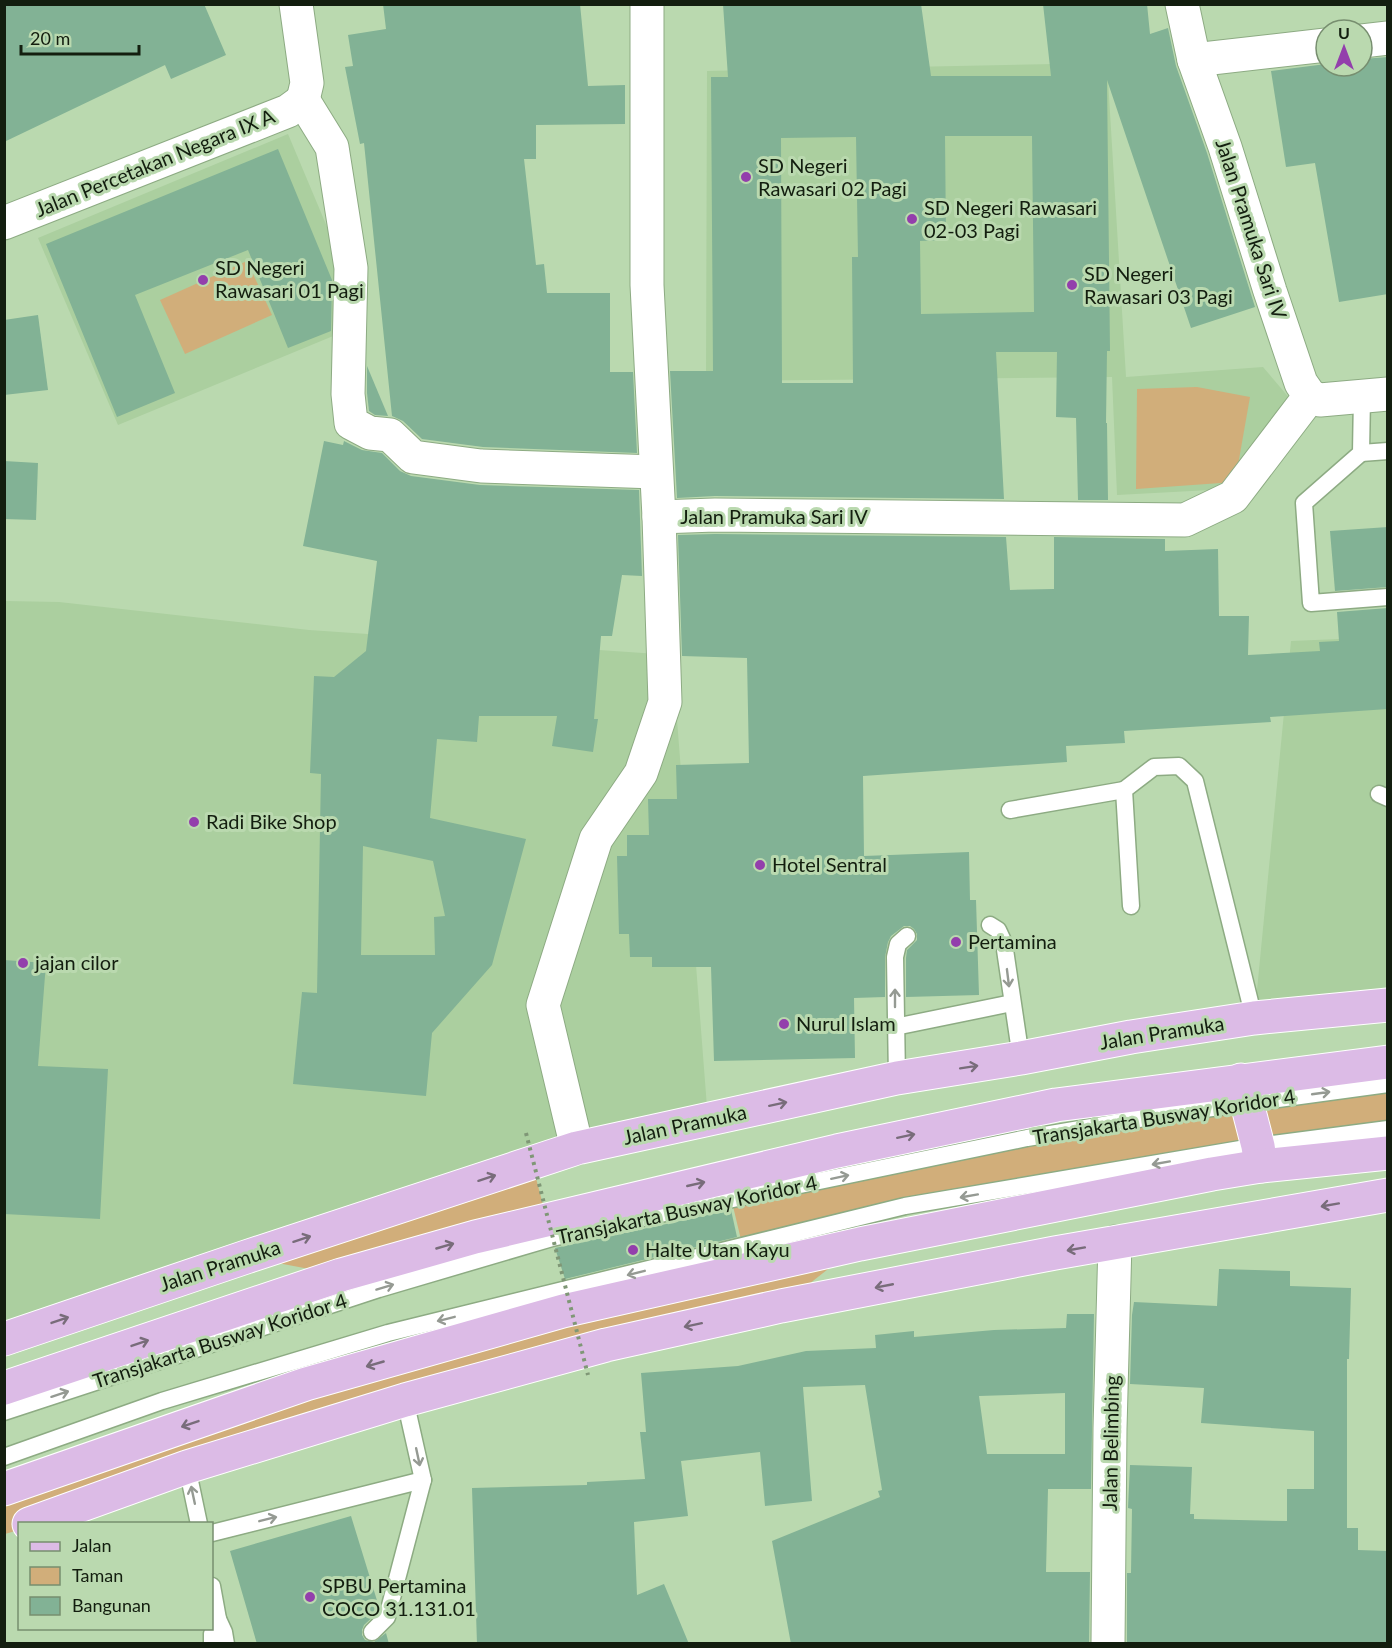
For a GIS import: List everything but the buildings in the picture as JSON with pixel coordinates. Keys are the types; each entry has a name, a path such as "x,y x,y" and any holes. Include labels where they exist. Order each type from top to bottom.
{"main road":[{"name":"Jalan Pramuka","path":"4,1340 246,1257 577,1148 897,1078 1254,1018 1388,1005"},
{"path":"4,1388 341,1275 475,1237 837,1151 1056,1105 1244,1092 1388,1062"},
{"path":"1244,1092 1260,1156"},
{"path":"4,1489 306,1384 563,1311 860,1244 1212,1174 1260,1156 1388,1153"},
{"path":"35,1522 187,1467 405,1400 590,1348 781,1306 1115,1242 1388,1195"},
{"path":"781,1306 860,1244"},
{"path":"246,1257 341,1275"},
{"path":"4,1340 97,1358"}],"street":[{"path":"296,4 307,83 303,100 332,147 351,268 348,394 351,423 369,433 390,435 413,457 481,466 656,472"},
{"name":"Jalan Pramuka Sari IV","path":"647,4 647,285 659,517 715,515 1185,520 1233,497 1310,396 1301,383 1225,147 1194,60 1182,4"},
{"path":"1194,60 1314,46"},
{"name":"Jalan Percetakan Negara IX A","path":"4,223 288,111 303,100"},
{"path":"1310,396 1320,400 1375,395"},
{"path":"577,1148 543,1005 596,839 641,773 665,702 659,517"},
{"name":"Jalan Belimbing","path":"1108,1644 1115,1242"}],"lane":[{"path":"1375,395 1361,453 1304,502 1311,603 1388,597"},
{"path":"1361,453 1388,451"},
{"path":"1010,810 1124,790 1154,767 1179,766 1195,781 1254,1018"},
{"path":"1124,790 1131,906"},
{"path":"990,925 998,930 1004,943 1021,1058"},
{"path":"897,1078 896,957 898,944 907,936"},
{"path":"896,1028 1012,1003"},
{"name":"Transjakarta Busway Koridor 4","path":"4,1412 379,1289 552,1238 1027,1138 1168,1114 1244,1092 1388,1084"},
{"name":"Transjakarta Busway Koridor 4","path":"4,1457 162,1401 388,1333 905,1206 1260,1156 1388,1129"},
{"path":"372,1632 387,1617 423,1480 405,1400"},
{"path":"187,1467 199,1522"},
{"path":"213,1533 423,1480"},
{"path":"213,1592 226,1644"},
{"path":"212,1644 212,1634 218,1619"}],"path":[{"path":"526,1133 588,1375"}],"shaded area":[{"name":"SD Negeri Rawasari 02-03 Pagi","path":"1107,63 1126,377 1263,367 1291,400 1229,489 1117,495 1112,377 706,381 707,71"},
{"name":"SD Negeri Rawasari 01 Pagi","path":"288,134 367,322 118,425 38,238"},
{"path":"5,601 59,602 309,630 672,655 708,1120 5,1340"},
{"path":"1387,637 1387,1006 1254,1021 1291,641"}],"green space":[{"path":"247,261 272,315 185,354 160,300"},
{"path":"1197,387 1250,397 1235,482 1136,489 1137,389"},
{"path":"1387,1086 1387,1129 1258,1146 742,1244 732,1202 854,1174"},
{"path":"532,1163 547,1220 341,1275 246,1257"},
{"path":"860,1244 781,1306 46,1522 18,1522 18,1530 5,1534 5,1489 306,1384"}],"place":[{"name":"SD Negeri Rawasari 02 Pagi","path":"746,177"},
{"name":"SD Negeri Rawasari 02-03 Pagi","path":"912,219"},
{"name":"SD Negeri Rawasari 01 Pagi","path":"203,280"},
{"name":"SD Negeri Rawasari 03 Pagi","path":"1072,285"},
{"name":"Radi Bike Shop","path":"194,822"},
{"name":"Hotel Sentral","path":"760,865"},
{"name":"Pertamina","path":"956,942"},
{"name":"jajan cilor","path":"23,963"},
{"name":"Nurul Islam","path":"784,1024"},
{"name":"Halte Utan Kayu","path":"633,1250"},
{"name":"SPBU Pertamina COCO 31.131.01","path":"310,1597"}]}
